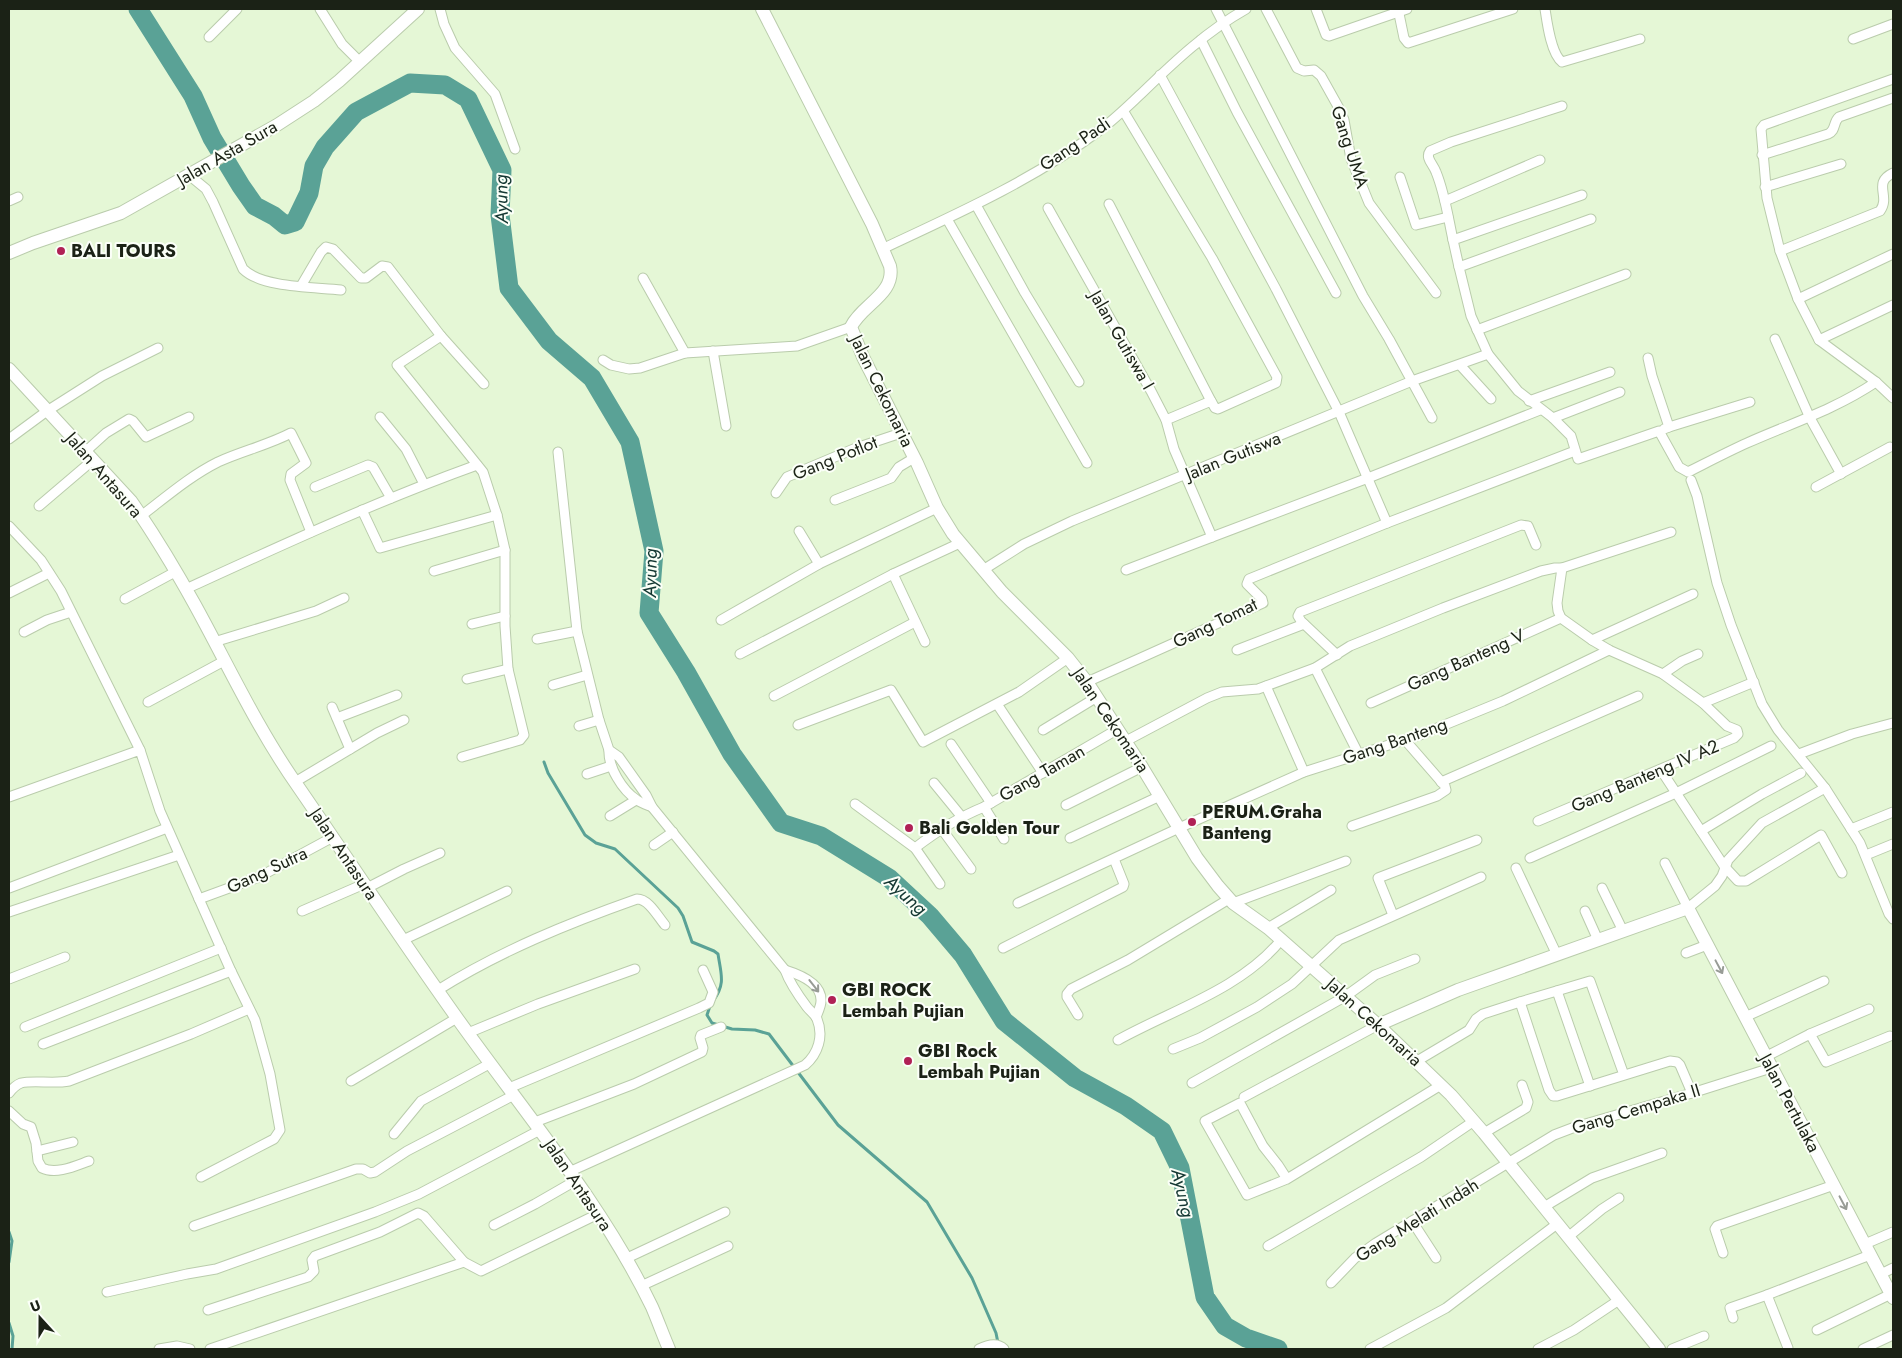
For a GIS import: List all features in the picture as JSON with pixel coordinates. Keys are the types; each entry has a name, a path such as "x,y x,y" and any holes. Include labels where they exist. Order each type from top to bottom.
{"street":[{"path":"209,37 237,9"},
{"path":"320,9 342,44 360,62"},
{"name":"Jalan Asta Sura","path":"9,253 121,213 297,113 333,86 418,9"},
{"path":"440,9 444,24 455,48 495,94 515,150"},
{"name":"Jalan Cekomaria","path":"762,9 884,248 891,272 890,279 874,302 854,320 851,327 863,357 901,433 912,460 937,508 960,543 1012,603 1068,658 1087,682 1126,741 1178,828 1206,870 1231,901 1268,928 1346,996 1441,1085 1474,1121 1544,1207 1619,1300 1653,1347"},
{"path":"1216,9 1363,296 1432,418"},
{"name":"Gang Padi","path":"884,248 976,205 1074,148 1102,129 1160,75 1223,22 1246,9"},
{"name":"Gang UMA","path":"1266,9 1297,68 1304,71 1314,70 1321,76 1344,120 1352,159 1369,203 1436,292"},
{"path":"1316,9 1326,35 1329,36 1401,10 1404,38 1408,43 1513,9"},
{"path":"1545,9 1554,47 1557,56 1562,62 1640,39"},
{"path":"1854,38 1893,24"},
{"path":"1201,40 1237,112 1336,293"},
{"path":"1160,75 1276,289 1339,412 1387,523 1575,451"},
{"path":"1891,393 1819,340 1798,299 1780,251 1765,187 1761,129 1764,125 1893,79"},
{"path":"1762,155 1833,132 1836,119 1839,117 1893,98"},
{"path":"1562,106 1451,142 1430,151 1427,157 1436,171 1446,201 1471,316 1488,354 1518,391 1540,410 1553,418 1571,436 1575,451 1580,459 1668,427 1750,402"},
{"path":"1109,204 1215,408 1218,409 1276,383 1277,377 1212,258 1124,112"},
{"path":"1446,201 1540,160"},
{"path":"1765,187 1841,164"},
{"path":"1780,251 1880,211 1883,206 1883,181 1885,177 1893,174"},
{"path":"189,175 206,189 243,269 248,275 286,285 341,290"},
{"path":"1400,177 1416,225 1448,217"},
{"path":"1454,240 1582,195"},
{"path":"9,201 18,197"},
{"path":"976,205 1079,382"},
{"name":"Jalan Gutiswa I","path":"1048,208 1166,420 1174,449 1212,537"},
{"path":"947,219 1087,463"},
{"path":"1459,267 1590,219"},
{"path":"301,286 320,252 326,247 333,249 361,278 366,278 385,265 399,280 442,336 484,384"},
{"path":"1798,299 1893,254"},
{"path":"1477,330 1626,274"},
{"path":"643,278 686,353"},
{"path":"1819,340 1893,305"},
{"path":"603,360 611,365 629,369 640,368 686,353 796,346 851,327"},
{"path":"442,336 397,365 483,472 497,515 505,550 505,616 508,669 524,735 523,738 462,757"},
{"path":"1775,339 1810,418 1841,474"},
{"path":"9,439 47,411 102,376 158,348"},
{"path":"713,351 726,426"},
{"name":"Jalan Gutiswa","path":"983,570 1040,536 1412,381 1488,354"},
{"path":"1648,358 1668,427"},
{"path":"1460,365 1491,399"},
{"name":"Jalan Antasura","path":"9,369 132,501 186,589 264,733 295,782 457,1018 538,1126 598,1214 626,1259 652,1309 669,1349"},
{"path":"1529,401 1610,372"},
{"path":"1659,431 1679,467 1688,472 1747,443 1810,418 1846,401 1876,382"},
{"path":"1553,418 1620,392"},
{"path":"1166,420 1212,401"},
{"path":"1126,570 1540,410"},
{"path":"39,506 89,456 106,433 129,419 133,421 146,437 189,417"},
{"path":"380,417 406,449 424,484"},
{"path":"142,516 203,470 220,461 274,442 291,433 306,463 290,474 290,480 310,532"},
{"name":"Gang Potlot","path":"776,493 787,477 856,448 901,433"},
{"path":"1816,487 1890,447"},
{"path":"558,452 577,631 608,750 610,766 624,787 636,800 652,807"},
{"path":"835,500 891,478 900,467 912,460"},
{"path":"315,487 368,465 373,468 391,498"},
{"path":"186,589 362,510 424,484 477,466"},
{"path":"1691,480 1697,496 1717,583 1731,626 1767,714 1825,788 1851,829 1866,855 1889,914 1893,919"},
{"path":"721,620 820,564 937,508"},
{"path":"362,510 380,548 497,515"},
{"name":"Gang Tomat","path":"1087,682 1263,604 1262,598 1247,584 1249,579 1387,523"},
{"path":"1337,655 1304,624 1298,616 1300,612 1522,525 1528,526 1536,545"},
{"path":"9,526 40,560 61,591 140,750 152,791 167,828 255,1020 277,1106 280,1130 274,1139 201,1177"},
{"path":"799,531 820,564"},
{"path":"1126,741 1182,710 1222,692 1258,689 1314,668 1350,646 1443,608 1541,571 1562,568 1671,532"},
{"path":"740,654 893,574 960,543"},
{"path":"434,571 505,550"},
{"path":"1562,568 1557,608 1561,618 1592,640 1609,650 1663,674 1703,703 1754,682"},
{"path":"125,598 176,572"},
{"path":"9,592 49,573"},
{"path":"893,574 925,642"},
{"path":"1592,640 1693,594"},
{"path":"214,642 316,611 344,598"},
{"path":"24,632 47,620 71,612"},
{"path":"472,624 505,616"},
{"name":"Gang Banteng V","path":"1371,703 1561,618"},
{"path":"774,696 915,622"},
{"path":"1237,650 1304,624"},
{"path":"537,639 577,631"},
{"name":"Gang Banteng","path":"1018,903 1178,828 1304,772 1405,740 1503,701 1609,650"},
{"path":"1663,674 1682,661 1698,654"},
{"path":"798,725 891,690 894,692 923,742 1035,683 1068,658"},
{"path":"148,702 224,661"},
{"path":"1314,668 1359,755"},
{"path":"468,680 508,669"},
{"path":"553,684 587,675"},
{"path":"1266,686 1304,772"},
{"path":"337,718 397,695"},
{"path":"1441,782 1638,696"},
{"path":"1043,730 1097,697"},
{"name":"Gang Banteng IV A2","path":"1538,821 1738,736 1737,730 1728,726 1703,703"},
{"path":"997,704 1042,773"},
{"path":"332,707 350,749"},
{"path":"295,782 404,720"},
{"path":"579,726 599,720"},
{"path":"1799,754 1852,734 1893,723"},
{"name":"Gang Taman","path":"915,848 941,828 962,816 988,805 1118,729"},
{"path":"1352,826 1441,794 1446,789 1405,740"},
{"path":"951,744 988,805 1004,839"},
{"path":"1530,858 1676,792 1771,746"},
{"path":"9,797 140,750"},
{"path":"494,1225 535,1204 572,1177 805,1066 812,1060 819,1046 819,1026 816,1017 791,985 785,970 652,807 646,794 619,757 608,750"},
{"path":"586,774 610,766"},
{"path":"1066,805 1142,767"},
{"path":"1661,770 1734,879 1742,882 1746,881 1821,835 1842,873"},
{"path":"1701,831 1800,773"},
{"path":"934,783 962,816"},
{"path":"1244,1097 1378,1025 1458,990 1688,908 1715,886 1722,876 1724,866 1762,823 1825,788"},
{"path":"1070,838 1160,796"},
{"path":"610,816 636,800"},
{"path":"855,804 915,848 940,884"},
{"path":"1851,829 1893,812"},
{"path":"9,888 167,828"},
{"path":"941,828 971,869"},
{"path":"654,845 673,832"},
{"name":"Gang Sutra","path":"199,899 265,874 333,837"},
{"path":"1394,915 1378,878 1477,840"},
{"path":"1866,855 1893,844"},
{"path":"302,911 366,886 440,853"},
{"path":"9,912 179,855"},
{"path":"1003,948 1123,887 1124,884 1114,859"},
{"path":"1078,1014 1067,997 1067,994 1072,989 1128,960 1231,901 1346,861"},
{"path":"1665,863 1688,908"},
{"path":"1516,868 1557,955"},
{"path":"1173,1049 1200,1038 1257,1007 1292,984 1338,940 1480,877"},
{"path":"1602,888 1623,931"},
{"path":"1268,928 1331,890"},
{"path":"403,940 507,891"},
{"path":"438,990 491,959 588,917 637,899 647,902 665,926"},
{"name":"Jalan Pertulaka","path":"1688,908 1892,1296"},
{"path":"1585,911 1598,940"},
{"path":"1118,1040 1239,977 1258,964 1281,940"},
{"path":"1686,953 1707,944"},
{"path":"25,1027 221,948"},
{"path":"9,980 65,957"},
{"path":"1192,1083 1346,996 1375,975 1415,959"},
{"path":"468,1033 538,1004 635,969"},
{"path":"194,1226 356,1169 363,1169 370,1173 375,1172 407,1151 512,1092 709,1003 713,992 703,970"},
{"path":"785,970 804,976 811,982 819,994 821,1001 816,1017"},
{"path":"43,1044 231,971"},
{"path":"1417,1061 1469,1030 1476,1019 1483,1014 1590,981 1624,1075"},
{"path":"1745,1017 1824,981"},
{"path":"1557,991 1590,1086"},
{"path":"1520,1002 1551,1094 1557,1096 1670,1061 1677,1062 1680,1065 1692,1093"},
{"path":"9,1093 15,1086 23,1083 69,1081 191,1034 249,1009"},
{"name":"Gang Cempaka II","path":"1508,1164 1554,1135 1575,1126 1692,1093 1768,1062 1810,1034 1869,1010"},
{"path":"351,1081 457,1018"},
{"path":"107,1292 216,1269 375,1212 418,1194 538,1126 702,1052 701,1035 721,1027"},
{"path":"1810,1034 1826,1062 1890,1036"},
{"path":"394,1134 421,1101 491,1063"},
{"path":"1287,1179 1263,1146 1240,1103 1205,1120 1246,1196 1287,1179 1441,1085"},
{"path":"1484,1133 1526,1108 1528,1102 1522,1086"},
{"path":"9,1111 24,1124 31,1127 40,1166 46,1170 64,1169 89,1161"},
{"path":"1268,1246 1422,1157 1474,1121"},
{"path":"37,1151 73,1142"},
{"path":"1544,1207 1592,1178 1662,1153"},
{"name":"Gang Melati Indah","path":"1331,1283 1355,1258 1376,1243 1508,1164"},
{"path":"1722,1253 1715,1229 1717,1226 1834,1185"},
{"path":"1568,1237 1602,1209 1619,1198"},
{"path":"626,1259 725,1212"},
{"path":"208,1310 308,1277 314,1271 312,1260 315,1256 380,1232 418,1213 424,1216 464,1262 482,1271 598,1214"},
{"path":"1412,1221 1436,1258"},
{"path":"1370,1349 1446,1308 1557,1224"},
{"path":"1733,1318 1730,1308 1767,1295 1868,1249 1893,1232"},
{"path":"640,1286 728,1246"},
{"path":"210,1349 464,1262"},
{"path":"1881,1274 1893,1268"},
{"path":"1767,1295 1788,1348"},
{"path":"1817,1330 1892,1296"},
{"path":"1538,1349 1574,1330 1619,1300"},
{"path":"1672,1349 1704,1336"},
{"path":"1863,1349 1893,1336"},
{"path":"980,1349 994,1345 1004,1349"},
{"path":"158,1349 177,1346 190,1349"}],"waterway":[{"name":"Ayung","path":"138,9 193,96 212,138 241,186 255,206 274,216 285,225 295,222 309,193 314,166 325,147 356,112 410,83 445,85 468,99 502,170 500,215 509,288 549,341 592,378 630,442 654,551 649,613 686,672 732,754 781,823 821,836 889,878 930,916 963,955 1004,1021 1075,1078 1126,1106 1162,1131 1180,1168 1205,1297 1225,1326 1246,1338 1278,1349"},
{"path":"544,762 548,773 585,835 596,843 615,849 678,908 683,916 692,942 718,954 721,984 713,1001"},
{"path":"710,1006 707,1015 712,1023 732,1029 755,1030 769,1034 838,1125 927,1202 972,1278 996,1333 998,1343"},
{"path":"9,1232 12,1241 9,1262"},
{"path":"9,1323 13,1336 12,1349"}],"place":[{"name":"BALI TOURS","path":"61,251"},
{"name":"PERUM.Graha Banteng","path":"1192,822"},
{"name":"Bali Golden Tour","path":"909,828"},
{"name":"GBI ROCK Lembah Pujian","path":"832,1000"},
{"name":"GBI Rock Lembah Pujian","path":"908,1061"}]}
